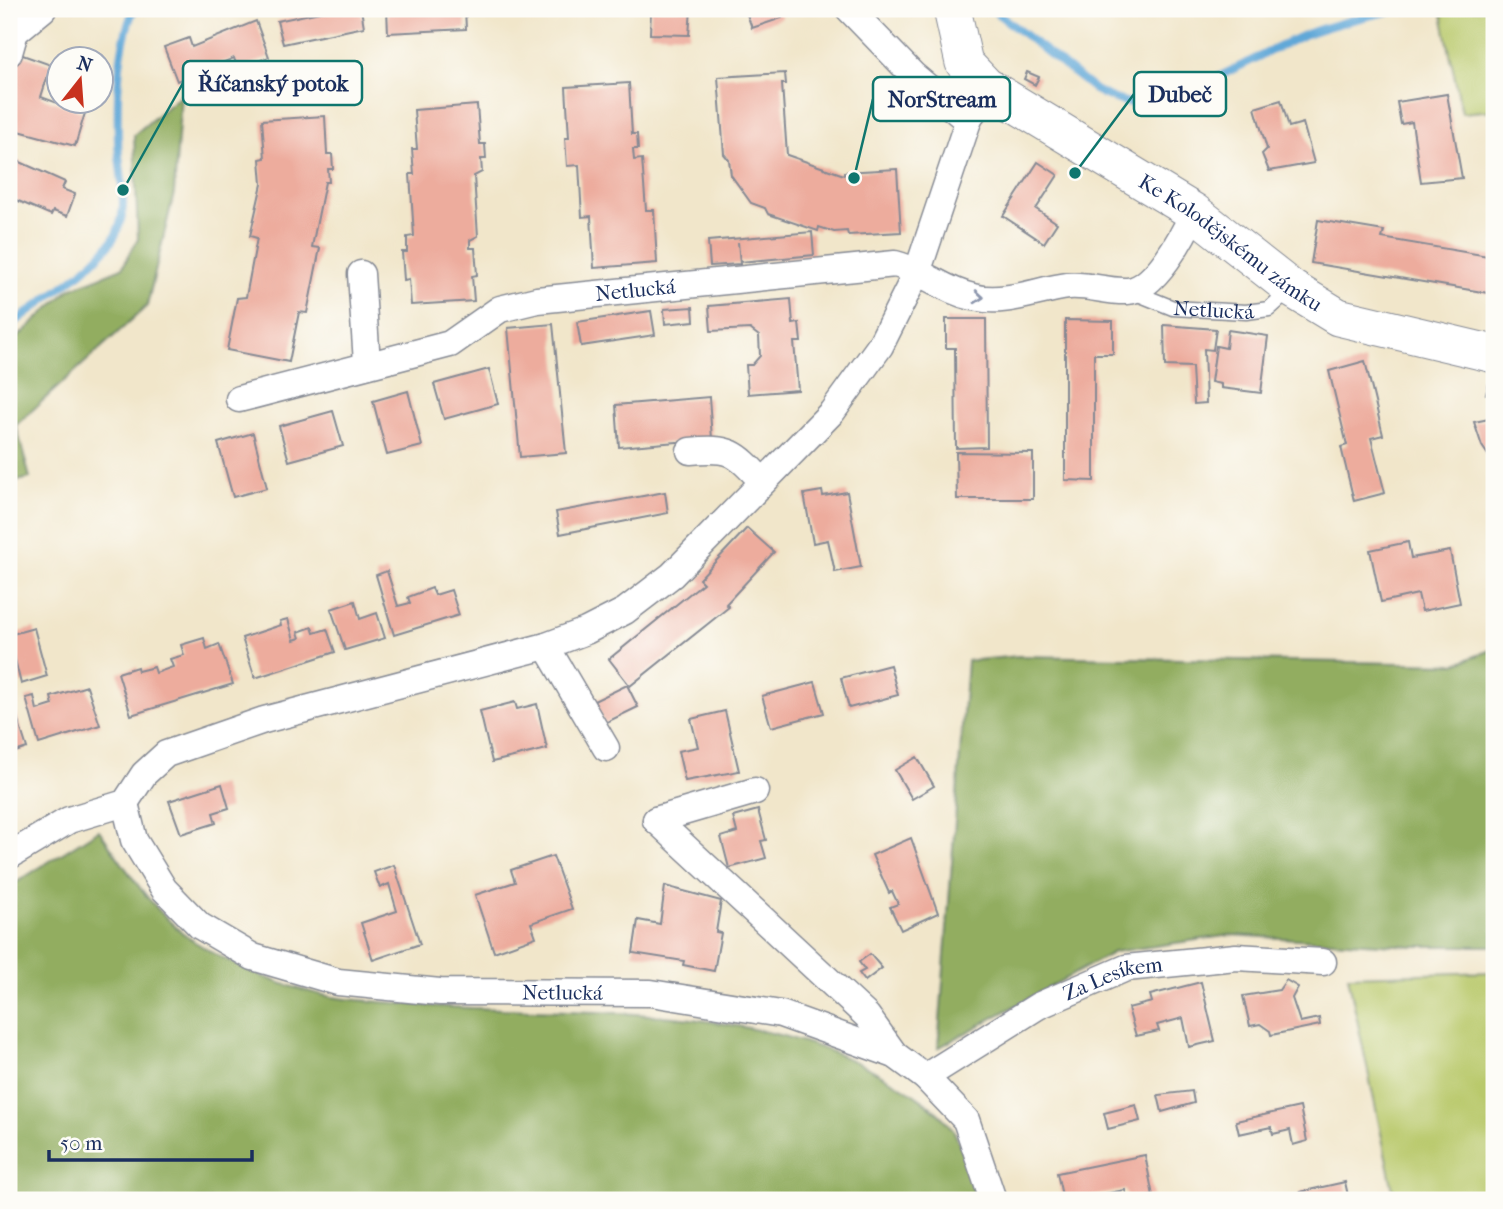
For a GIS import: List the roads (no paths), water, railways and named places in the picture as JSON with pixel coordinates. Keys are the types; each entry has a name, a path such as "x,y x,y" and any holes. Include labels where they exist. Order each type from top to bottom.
{"street":[{"path":"9,53 15,32 43,9"},
{"path":"849,9 912,75 968,121"},
{"path":"9,856 69,820 125,803 144,774 166,754 264,720 546,646 586,631 625,611 672,575 832,412 874,355 918,270 968,121 986,86 964,63 954,23"},
{"name":"Ke Kolodějskému zámku","path":"986,86 1194,212 1292,289 1338,317 1362,325 1494,354"},
{"name":"Netlucká","path":"239,399 367,363 450,344 500,310 515,304 895,264 918,270 951,292 977,299 1010,297 1068,286 1131,291 1152,276 1170,256 1194,212"},
{"path":"361,274 367,363"},
{"path":"690,451 723,449 731,452 763,482"},
{"path":"546,646 606,748"},
{"path":"755,791 656,820 867,1016 895,1055"},
{"name":"Netlucká","path":"125,803 134,840 164,889 201,926 253,957 338,982 440,992 652,993 781,1014 895,1055 925,1077 966,1120 993,1200"},
{"name":"Za Lesíkem","path":"925,1077 1038,1006 1126,968 1236,957 1323,962"}],"lane":[{"name":"Netlucká","path":"1131,291 1173,308 1246,312 1269,309 1292,289"}],"waterway":[{"path":"9,327 92,263 112,241 118,229 123,205 118,141 119,74 124,40 134,9"},
{"path":"992,9 1095,90 1130,103 1170,97 1304,35 1398,9"}],"place":[{"name":"Dubeč","path":"1075,173"},
{"name":"NorStream","path":"854,178"},
{"name":"Říčanský potok","path":"123,190"}]}
